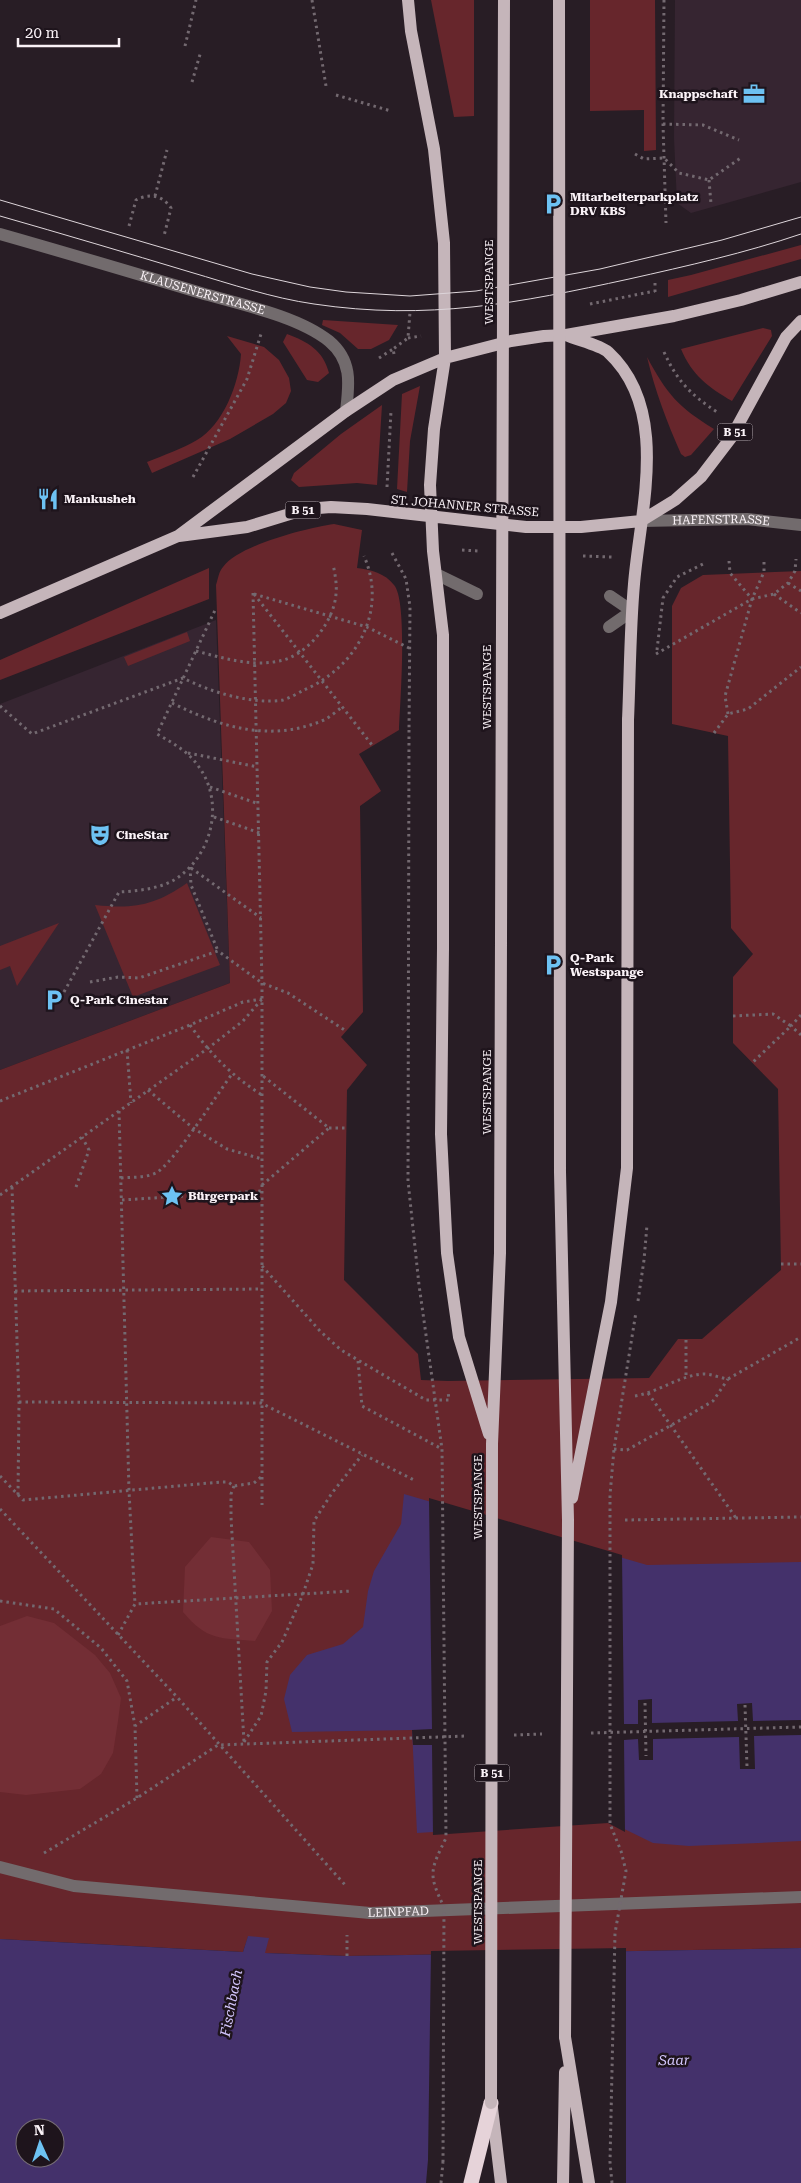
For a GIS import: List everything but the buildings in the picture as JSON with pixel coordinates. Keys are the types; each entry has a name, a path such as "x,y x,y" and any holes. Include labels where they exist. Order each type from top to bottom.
{"highway":[{"path":"471,2183 491,2103"}],"main road":[{"path":"408,0 411,31 435,158 444,243 445,358 431,456 431,517 443,635 441,1134 447,1253 459,1337 492,1444"},
{"name":"WESTSPANGE","path":"501,2183 491,2103 492,1444 500,1253 504,0"},
{"path":"558,0 560,1172 568,1520 563,2183"},
{"name":"ST. JOHANNER STRASSE","path":"0,613 178,536 346,411 393,380 445,358 511,341 566,335 674,316 741,300 801,282"},
{"name":"ST. JOHANNER STRASSE","path":"178,536 247,527 306,509 331,507 367,509 526,527 581,527 641,521 675,500 701,477 740,426 738,425 786,337 801,321"},
{"path":"566,335 607,351 626,373 644,413 648,459 632,611 628,720 626,1168 611,1302 568,1520"},
{"path":"565,2037 588,2183"}],"street":[{"name":"KLAUSENERSTRASSE","path":"0,234 267,312 311,330 330,342 345,364 350,378 346,411"},
{"name":"HAFENSTRASSE","path":"641,521 747,519 801,526"},
{"path":"436,574 477,594"},
{"path":"609,627 632,611 610,596"},
{"name":"LEINPFAD","path":"0,1867 74,1886 370,1913 801,1897"}],"path":[{"path":"185,46 196,0"},
{"path":"312,0 326,86"},
{"path":"664,0 666,223"},
{"path":"192,82 201,51"},
{"path":"336,96 391,111"},
{"path":"664,124 703,125 739,140"},
{"path":"155,196 166,150"},
{"path":"635,154 644,159 664,158 679,173 709,180 742,157"},
{"path":"709,180 711,204"},
{"path":"130,226 136,200 145,196 155,196 166,201 171,208 164,236"},
{"path":"655,283 655,299"},
{"path":"408,338 410,312"},
{"path":"394,362 393,349 408,338 418,337"},
{"path":"193,477 247,379 260,340"},
{"path":"664,352 678,380 702,402 723,415"},
{"path":"387,488 392,410"},
{"path":"392,553 406,579 410,607 408,730 408,1181 419,1285 442,1449 446,1838 431,1871 434,1887 444,1907 443,2162 441,2183"},
{"path":"0,706 32,734 184,678 219,693 257,699 284,700 322,681 342,664 367,628 374,594 371,574 364,556"},
{"path":"703,564 677,577 663,598 658,623 656,654 752,599 774,594 788,583 795,571 796,559"},
{"path":"728,714 725,696 752,599 764,572 764,560"},
{"path":"729,561 730,573 752,599"},
{"path":"196,650 255,663 280,661 300,652 319,635 329,615 336,596 336,578 333,564"},
{"path":"788,583 801,591"},
{"path":"253,593 367,628 409,648"},
{"path":"253,593 372,745"},
{"path":"253,593 258,732 262,983 261,1403 264,1465 262,1505"},
{"path":"774,594 801,613"},
{"path":"64,992 119,892 155,887 174,880 190,868 205,849 214,817 210,788 199,766 187,753 157,734 216,608"},
{"path":"714,733 728,714 748,709 801,667"},
{"path":"172,703 220,724 258,732 293,728 325,720 342,707"},
{"path":"187,753 258,768"},
{"path":"210,788 259,804"},
{"path":"214,817 260,833"},
{"path":"190,868 261,918"},
{"path":"190,868 191,886 218,951 262,983 288,993 346,1031"},
{"path":"90,982 118,977 139,978 218,951"},
{"path":"0,1101 190,1026 243,1002 262,998"},
{"path":"0,1195 207,1049 243,1021 262,998"},
{"path":"734,1016 773,1014 801,1035"},
{"path":"753,1062 801,1015"},
{"path":"190,1026 207,1049 232,1074 262,1096"},
{"path":"127,1050 131,1103"},
{"path":"121,1178 142,1177 157,1172 176,1152 232,1074"},
{"path":"262,1075 329,1128 345,1128"},
{"path":"148,1090 193,1128 227,1149 262,1159"},
{"path":"118,1635 134,1604 129,1491 119,1111"},
{"path":"262,1185 329,1128"},
{"path":"76,1187 89,1150 82,1137"},
{"path":"12,1187 19,1402 18,1495"},
{"path":"122,1200 262,1192"},
{"path":"612,2183 610,2162 615,1933 626,1871 621,1851 610,1824 610,1495 614,1449 644,1260 647,1224"},
{"path":"781,1264 801,1264"},
{"path":"262,1265 320,1331 341,1350 426,1400 449,1400"},
{"path":"15,1291 262,1288"},
{"path":"614,1449 627,1450 713,1401 728,1379 801,1337"},
{"path":"686,1340 686,1377"},
{"path":"358,1361 362,1406 442,1449"},
{"path":"635,1396 648,1394 686,1377 705,1374 728,1379"},
{"path":"648,1394 736,1518"},
{"path":"19,1402 261,1403 414,1480"},
{"path":"244,1743 261,1716 266,1690 267,1662 282,1642 303,1594 313,1564 314,1521 332,1493 362,1455"},
{"path":"0,1476 23,1500 221,1482 228,1482 234,1486 254,1483 262,1476"},
{"path":"234,1486 231,1494 231,1518 244,1743"},
{"path":"0,1510 177,1697 218,1746 370,1913"},
{"path":"625,1520 801,1517"},
{"path":"134,1604 352,1591"},
{"path":"0,1601 54,1608 101,1648 127,1681 135,1726 137,1798"},
{"path":"135,1726 177,1697"},
{"path":"645,1703 646,1756"},
{"path":"745,1705 747,1767"},
{"path":"589,1733 801,1728"},
{"path":"14,1871 137,1798 218,1746 244,1743 413,1737"},
{"path":"346,1956 347,1933"}],"shaded area":[{"path":"431,0 474,0 474,116 454,117"},
{"path":"590,0 655,0 656,150 644,151 644,110 590,111"},
{"path":"675,0 801,0 801,182 691,213 677,203 674,138"},
{"path":"801,245 801,259 668,297 668,280"},
{"path":"323,320 398,325 389,340 371,349 358,349 340,333 322,325"},
{"path":"763,328 771,330 772,336 732,401 715,391 702,380 690,366 681,349"},
{"path":"287,334 302,340 314,348 323,358 329,373 318,382 307,380 283,342"},
{"path":"227,336 264,347 279,360 289,378 291,391 286,403 273,414 230,439 152,473 147,462 197,440 215,424 222,414 237,378 241,354"},
{"path":"647,357 674,399 691,414 714,429 691,455 685,457 681,454 662,406"},
{"path":"420,386 410,441 407,492 397,489 402,394"},
{"path":"382,405 377,485 357,483 299,487 291,480 294,473 341,434"},
{"name":"Bürgerpark","path":"334,524 362,530 357,568 382,575 394,585 401,611 402,631 399,730 359,754 381,791 360,806 363,1012 341,1037 367,1065 347,1090 344,1280 418,1354 421,1380 649,1378 678,1339 702,1339 781,1270 778,1089 733,1043 733,977 753,954 731,928 728,736 672,724 672,606 681,588 703,575 801,571 801,1948 347,1956 265,1953 248,1937 243,1952 0,1939 0,1070 230,983 216,585 223,567 231,559 243,552 274,539"},
{"path":"209,568 209,599 0,680 0,660"},
{"path":"216,620 230,983 0,1070 0,704"},
{"path":"187,632 190,641 128,666 124,657"},
{"path":"187,883 220,965 133,997 95,905 133,906 143,904 164,897"},
{"path":"59,923 17,986 10,966 0,970 0,946"},
{"path":"211,1537 249,1542 270,1570 272,1611 255,1641 224,1638 207,1633 183,1612 185,1567"},
{"path":"27,1616 54,1623 95,1655 110,1673 121,1698 113,1753 101,1774 80,1789 26,1795 0,1792 0,1626"}],"water":[{"path":"404,1494 647,1565 801,1562 801,1841 689,1846 653,1843 608,1821 417,1833 412,1730 292,1732 284,1699 290,1675 307,1655 343,1644 363,1627 368,1591 374,1571 401,1524"},
{"path":"248,1936 269,1938 265,1953 347,1956 801,1948 801,2183 0,2183 0,1939 243,1952"}],"pier":[{"path":"429,1498 622,1555 624,1724 638,1724 638,1700 652,1699 652,1723 738,1721 737,1704 752,1703 753,1721 801,1720 801,1735 754,1736 755,1769 740,1769 739,1737 653,1739 653,1760 639,1760 638,1739 624,1740 625,1832 608,1823 433,1835 432,1745 413,1745 412,1730 432,1729"},
{"path":"626,1948 626,2183 426,2183 428,2160 431,1951"}],"tram line":[{"path":"0,200 252,274 310,287 346,292 410,296 476,291 600,269 722,240 801,217"},
{"path":"0,216 236,286 283,298 356,309 396,311 473,307 549,295 694,264 801,234"}],"place":[{"name":"Knappschaft","path":"754,94"},
{"name":"Mitarbeiterparkplatz DRV KBS","path":"553,204"},
{"name":"Mankusheh","path":"48,499"},
{"name":"CineStar","path":"100,835"},
{"name":"Q-Park Westspange","path":"553,965"},
{"name":"Q-Park Cinestar","path":"54,1000"},
{"name":"Bürgerpark","path":"172,1196"}],"water label":[{"name":"Fischbach","path":"231,2003"},
{"name":"Saar","path":"674,2060"}]}
